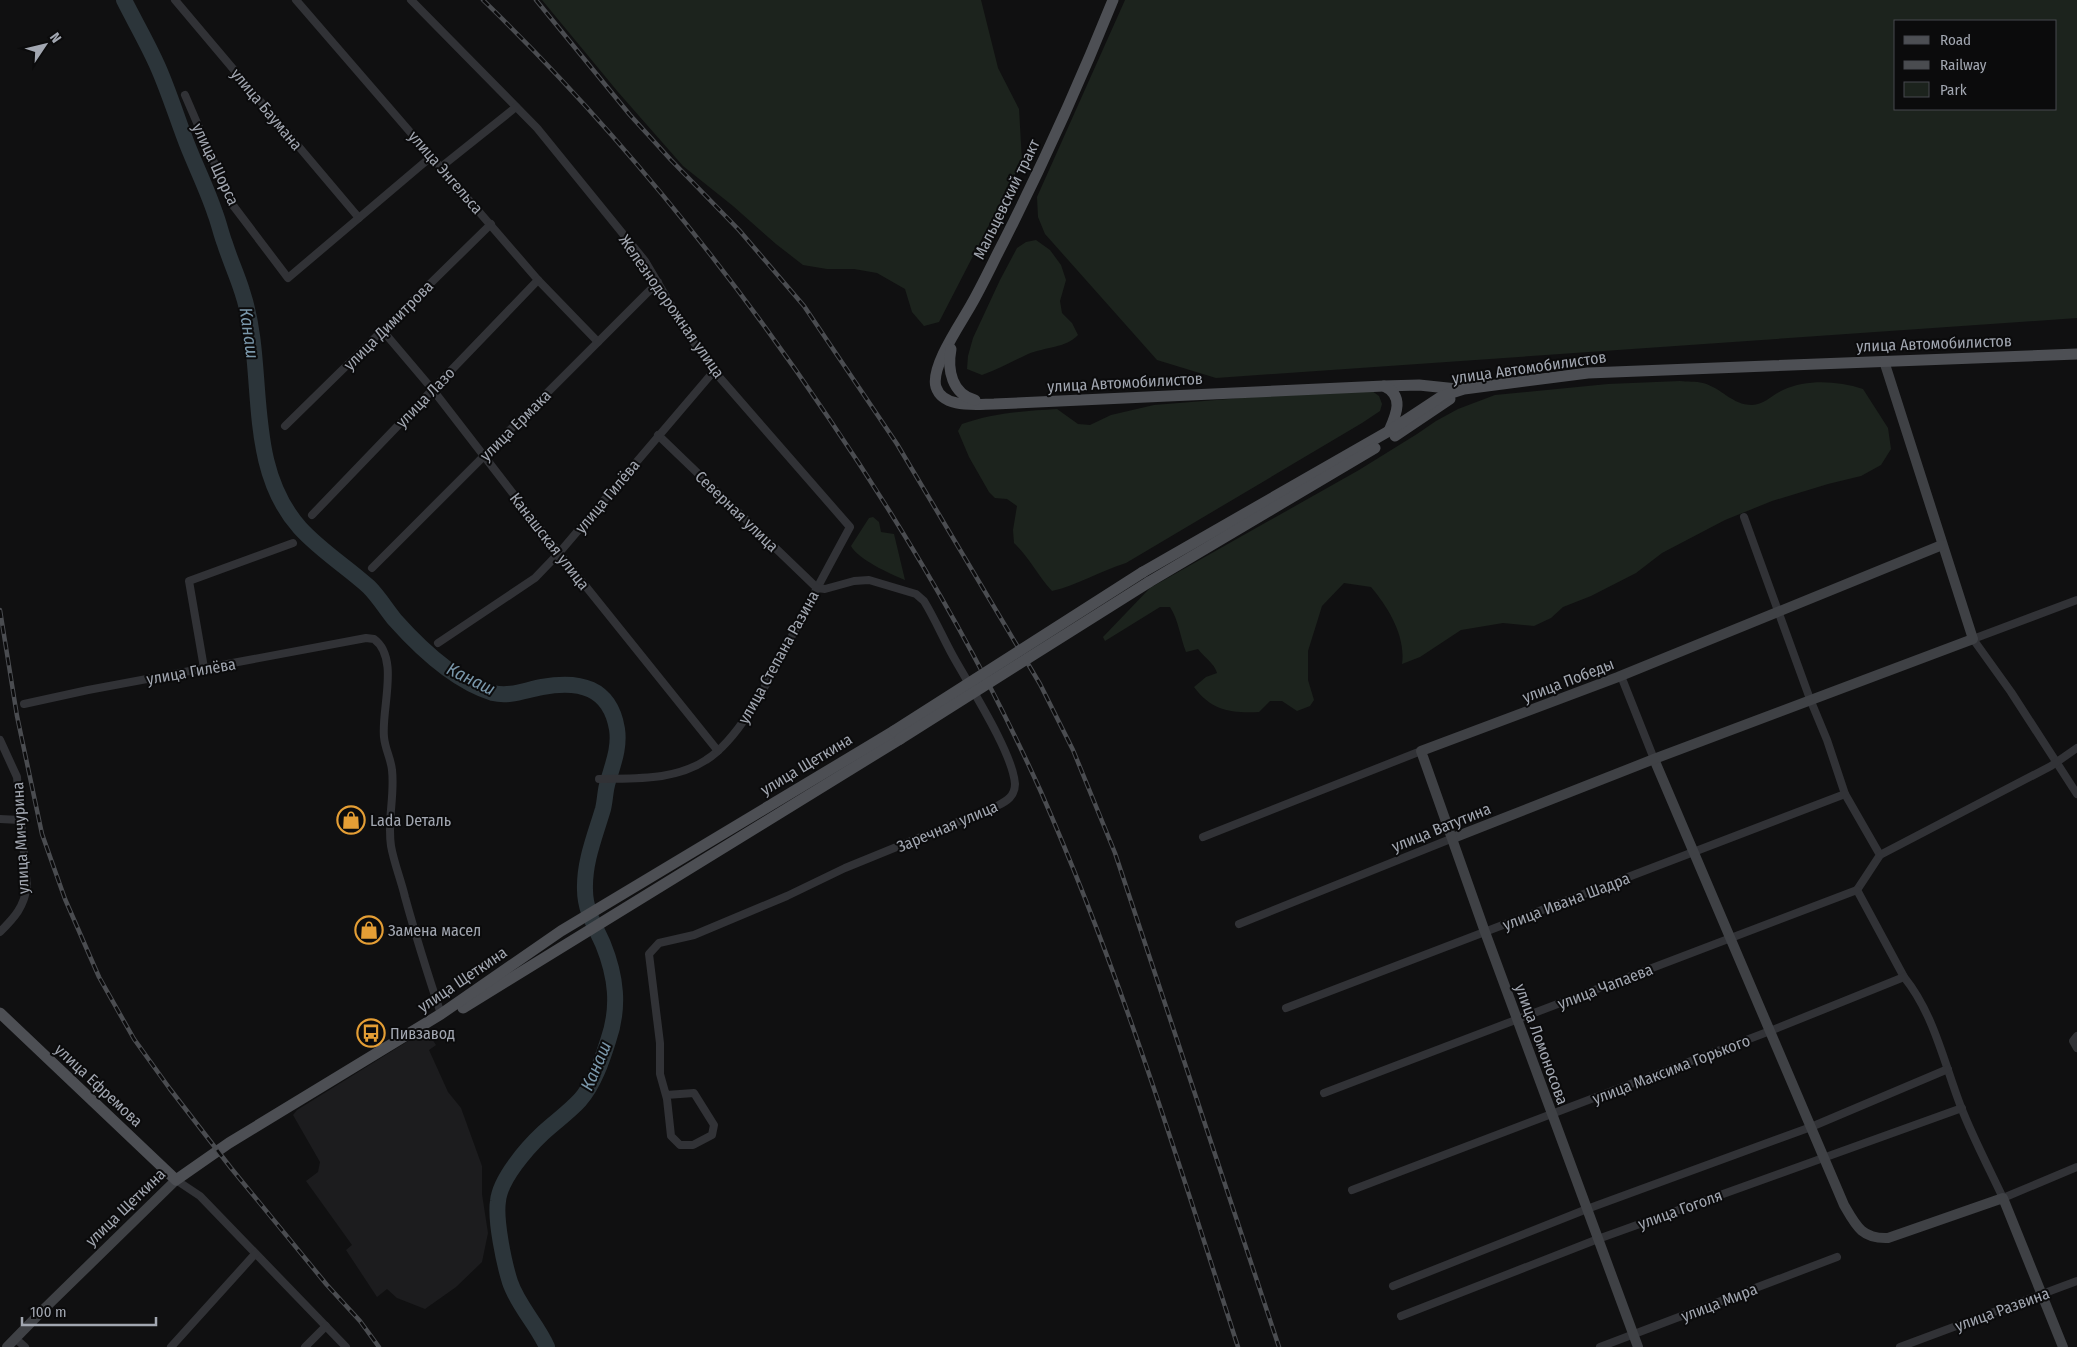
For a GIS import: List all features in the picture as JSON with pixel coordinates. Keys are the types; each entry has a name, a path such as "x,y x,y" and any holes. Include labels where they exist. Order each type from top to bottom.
{"main road":[{"name":"Мальцевский тракт","path":"945,361 956,328 971,305 1033,184 1113,0"},
{"name":"улица Автомобилистов","path":"1146,577 1389,431 1442,396 1464,389 1588,373 2077,354"},
{"path":"945,361 936,374 936,388 951,401 959,391"},
{"path":"945,361 951,377 962,396 994,404"},
{"path":"1384,386 1393,391 1397,402 1395,416 1389,431"},
{"name":"улица Автомобилистов","path":"951,401 994,404 1384,386 1464,389"},
{"path":"441,1014 449,1016 567,945 1146,577 1394,436 1464,389"},
{"path":"897,735 973,693 1146,577"},
{"name":"улица Щеткина","path":"176,1180 229,1143 441,1014 561,931 897,735"},
{"name":"улица Ефремова","path":"0,1013 176,1180"}],"street":[{"name":"улица Баумана","path":"175,0 359,218"},
{"name":"улица Энгельса","path":"296,0 538,280 598,342"},
{"name":"Железнодорожная улица","path":"411,0 543,136 645,261 690,337 714,371 850,527"},
{"name":"улица Щорса","path":"185,95 232,204 288,278 359,218"},
{"path":"441,167 516,107"},
{"path":"359,218 432,156"},
{"name":"улица Димитрова","path":"286,426 491,224"},
{"name":"улица Лазо","path":"312,515 538,280"},
{"name":"улица Ермака","path":"372,568 658,282"},
{"name":"Канашская улица","path":"382,330 433,390 559,554 718,751"},
{"path":"1884,361 1973,639 2011,692 2077,794"},
{"name":"улица Гилёва","path":"438,643 535,578 559,554 714,371"},
{"name":"Северная улица","path":"658,435 817,588"},
{"path":"1744,517 1810,699 1827,740 1845,794 1880,855"},
{"name":"улица Степана Разина","path":"599,779 652,778 679,772 706,760 718,751 741,725 763,690 850,527"},
{"path":"204,668 189,581 293,543"},
{"name":"улица Победы","path":"1203,837 1421,751 1621,676 1942,546"},
{"name":"Заречная улица","path":"666,1095 660,1074 660,1043 648,954 659,943 694,935 787,896 845,868 997,806 1009,799 1014,792 1015,784 1012,770 996,734 924,601 916,594 869,580 854,581 825,589 817,588"},
{"path":"1973,639 2077,600"},
{"name":"улица Гилёва","path":"24,704 204,668 358,640 374,639 385,651 388,680 384,737 386,752 392,768 393,798 389,824 392,848 424,965 441,1014"},
{"name":"улица Ватутина","path":"1239,924 1654,759 1973,639"},
{"path":"1621,676 1654,759 1823,1157 1854,1223 1866,1235 1876,1238 1888,1238 2003,1198 2077,1167"},
{"name":"улица Мичурина","path":"0,740 17,777 26,886 25,900 19,911 0,932"},
{"path":"2063,1347 2003,1198 1962,1108 1941,1046 1914,989 1904,977 1857,890 1880,855 2056,762 2077,748"},
{"name":"улица Ломоносова","path":"1421,751 1485,932 1638,1347"},
{"name":"улица Ивана Шадра","path":"1286,1008 1845,794"},
{"path":"0,819 20,820"},
{"name":"улица Чапаева","path":"1324,1093 1857,890"},
{"name":"улица Максима Горького","path":"1352,1190 1770,1031 1904,977"},
{"path":"2077,1036 2073,1041 2077,1048"},
{"name":"улица Гоголя","path":"1393,1286 1588,1209 1811,1127 1948,1069"},
{"path":"694,1093 714,1125 712,1135 693,1145 680,1145 671,1136 666,1095 694,1093"},
{"name":"улица Гоголя","path":"1401,1316 1598,1239 1962,1108"},
{"path":"176,1180 200,1196 346,1347"},
{"name":"улица Щеткина","path":"8,1347 176,1180"},
{"path":"171,1347 255,1254"},
{"name":"улица Мира","path":"1600,1347 1837,1258"},
{"name":"улица Развина","path":"1900,1347 2077,1281"},
{"path":"305,1347 326,1326"},
{"path":"16,1338 25,1347"}],"shaded area":[{"path":"426,1030 436,1045 429,1050 448,1092 461,1108 482,1166 482,1194 488,1233 482,1262 456,1287 425,1309 397,1298 387,1289 377,1297 346,1250 352,1245 306,1181 318,1172 320,1162 293,1115 297,1110"}],"green space":[{"path":"542,0 981,0 998,68 1019,109 1022,161 939,322 924,326 912,312 905,289 877,273 854,269 827,269 803,265 776,244 683,166 618,92"},
{"path":"1125,0 2077,0 2077,318 1216,378 1157,360 1045,234 1038,217 1037,197"},
{"path":"1036,240 1050,250 1061,265 1066,280 1060,301 1062,313 1072,323 1078,335 1061,345 1028,354 982,375 967,369 973,338 1017,248 1026,242"},
{"path":"1680,381 1710,385 1739,402 1752,405 1764,402 1783,390 1802,384 1823,382 1863,389 1888,428 1891,449 1881,465 1861,476 1772,501 1725,520 1662,553 1636,573 1591,596 1563,607 1551,618 1534,626 1503,623 1461,630 1420,657 1402,664 1403,653 1398,633 1384,604 1371,587 1344,583 1322,606 1308,651 1308,680 1314,700 1310,706 1297,711 1282,701 1270,701 1259,712 1239,712 1222,709 1208,701 1194,687 1206,677 1217,673 1216,669 1198,649 1186,652 1170,607 1160,607 1105,641 1103,637 1150,588 1359,470 1458,409 1495,395 1608,384"},
{"path":"1372,391 1379,396 1382,404 1380,411 1362,423 1126,563 1052,591 1014,543 1013,530 1017,506 1007,499 995,498 989,492 969,457 958,431 962,424 974,420 1021,412 1057,409 1078,424 1090,425 1111,415 1154,405 1279,395"},
{"path":"873,517 879,522 881,532 894,534 905,580 867,561 851,546 869,518"}],"waterway":[{"name":"Канаш","path":"124,0 162,76 212,204 242,291 250,321 263,445 270,474 282,502 300,528 325,552 369,587 405,631 427,653 452,672 479,688 499,694 511,694 556,685 580,686 600,695 608,704 613,715 618,736 616,750 603,809 588,859 585,880 585,897 589,911 611,968 615,992 612,1028 597,1072 585,1094 522,1155 504,1183 500,1192 497,1209 503,1253 513,1291 547,1347"}],"railway":[{"path":"483,0 578,97 709,252 790,361 828,417 887,507 943,600 1018,743 1041,792 1097,928 1147,1067 1238,1347"},
{"path":"536,0 630,115 739,230 804,306 897,444 1040,684 1073,750 1115,853 1279,1347"},
{"path":"0,610 17,716 42,834 65,899 99,977 134,1039 170,1089 231,1168 327,1285 360,1321 379,1347"}],"place":[{"name":"Lada Dеталь","path":"351,820"},
{"name":"Замена масел","path":"369,930"},
{"name":"Пивзавод","path":"371,1033"}]}
